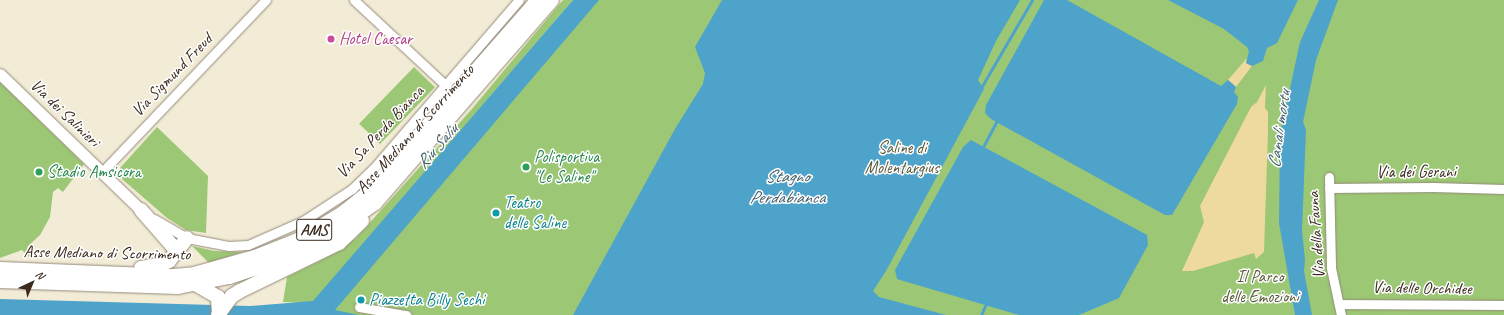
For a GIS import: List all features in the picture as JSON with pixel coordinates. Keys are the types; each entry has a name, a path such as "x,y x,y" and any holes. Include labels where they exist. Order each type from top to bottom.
{"highway":[{"name":"Asse Mediano di Scorrimento","path":"0,269 173,276 220,268 298,240 343,213 384,177 538,0"},
{"name":"Asse Mediano di Scorrimento","path":"0,281 178,287 197,285 281,260 337,230 375,203 552,0"},
{"path":"197,285 216,294 221,309 249,286 339,243 364,219 375,203"},
{"path":"142,210 176,250"},
{"path":"125,274 132,268 160,265 172,258 176,250 187,238"}],"street":[{"name":"Via Sigmund Freud","path":"102,172 266,0"},
{"path":"354,0 445,85"},
{"name":"Via Sa Perda Bianca","path":"142,210 187,238 228,246 248,244 303,221 352,189 373,169 519,0"},
{"name":"Via dei Salinieri","path":"0,74 142,210"},
{"name":"Via della Fauna","path":"1329,177 1331,268 1340,304 1341,315"},
{"name":"Via dei Gerani","path":"1329,188 1504,189"},
{"name":"Via delle Orchidee","path":"1340,304 1504,305"},
{"path":"359,307 406,315"}],"green space":[{"name":"Saline di Molentargius","path":"563,0 573,0 347,263 577,0 1504,0 1504,315 301,315 305,303 283,302 287,277 333,254 355,239 471,110"},
{"path":"414,67 435,87 380,144 359,124"},
{"name":"Stadio Amsicora","path":"0,82 84,164 63,192 58,188 53,192 50,217 40,235 27,247 33,252 29,257 22,250 0,258"},
{"path":"157,127 208,176 206,233 186,230 167,218 122,179 120,168"},
{"path":"192,246 214,251 243,252 209,263"}],"sand":[{"path":"1247,58 1246,63 1252,66 1236,87 1228,80"},
{"path":"1266,85 1265,108 1268,112 1268,131 1264,252 1256,259 1254,253 1193,271 1182,271 1204,222 1200,206 1251,107 1257,102"}],"water":[{"path":"573,0 599,0 335,310 359,315 0,315 0,299 250,306 313,301"},
{"name":"Stagno Perdabianca","path":"722,0 1020,0 996,41 978,80 984,89 886,271 873,291 879,297 946,315 573,315 675,129 703,84 705,73 695,47"},
{"path":"1044,0 1067,0 1221,86 1228,80 1236,87 1234,92 1238,97 1237,104 1172,215 1165,215 991,119 985,113 986,105"},
{"path":"1168,0 1298,0 1277,43 1267,48 1263,61 1252,66 1246,63 1249,51 1247,47 1224,29"},
{"path":"1319,0 1338,0 1316,60 1303,122 1306,130 1302,230 1305,260 1304,271 1312,315 1295,315 1279,223 1280,134 1300,42"},
{"path":"971,140 1147,235 1148,245 1119,298 1079,315 1019,315 897,279 895,270 963,147"}],"waterway":[{"path":"982,86 1032,0"},
{"path":"984,145 996,122"},
{"path":"981,315 986,304"}],"place":[{"name":"Hotel Caesar","path":"331,39"},
{"name":"Polisportiva \"Le Saline\"","path":"526,167"},
{"name":"Stadio Amsicora","path":"39,172"},
{"name":"Teatro delle Saline","path":"496,213"},
{"name":"Piazzetta Billy Sechi","path":"361,300"}],"water label":[{"name":"Canali mortu","path":"1279,129"},
{"name":"Riu Saliu","path":"437,146"}],"park label":[{"name":"Il Parco delle Emozioni","path":"1260,287"}]}
